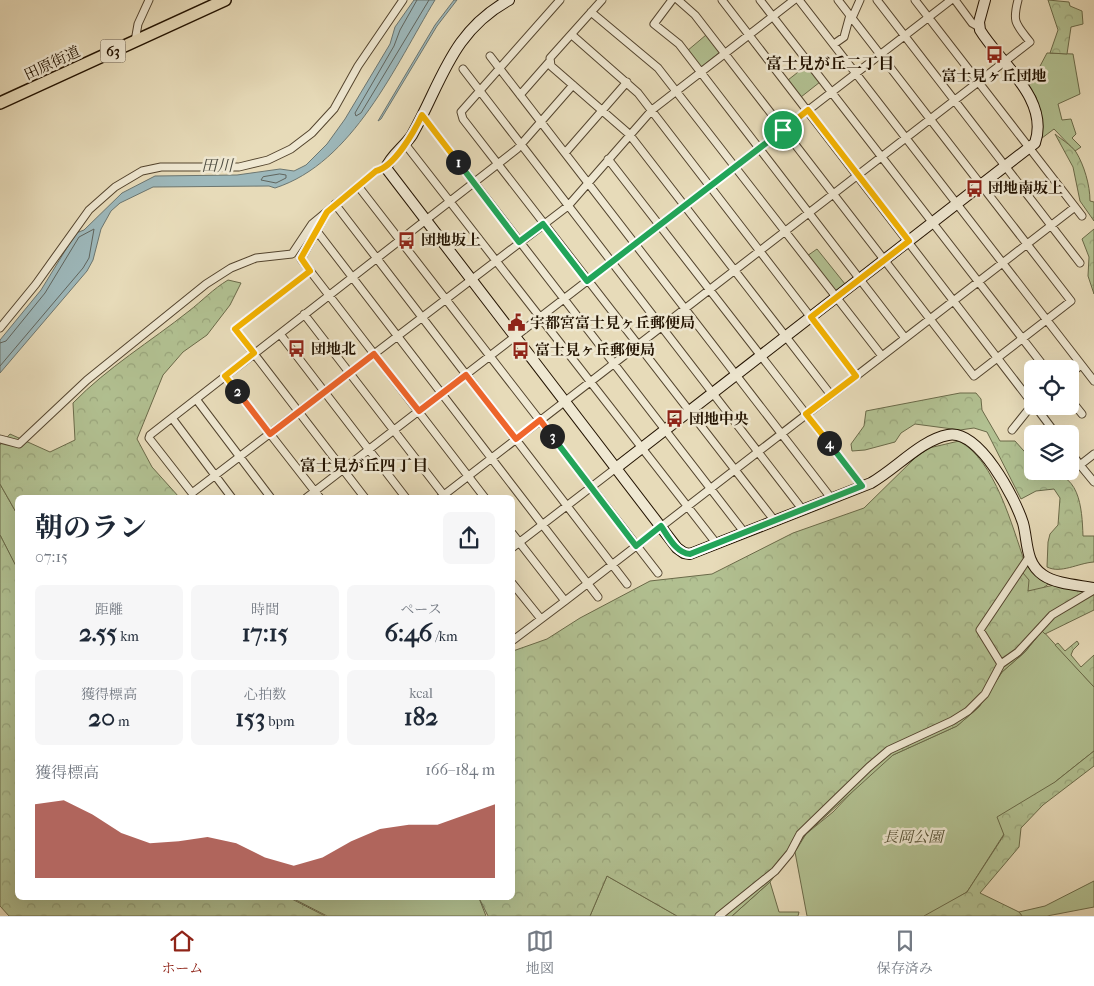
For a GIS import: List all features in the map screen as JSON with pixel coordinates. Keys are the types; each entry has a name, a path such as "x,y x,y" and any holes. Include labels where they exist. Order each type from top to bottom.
{"main road":[{"name":"田原街道","path":"0,103 225,0"}],"street":[{"path":"135,42 138,24 149,0"},
{"path":"0,328 36,284 89,210 115,187 142,171 161,167 239,167 268,160 292,149 312,134 334,109 358,66 403,0"},
{"path":"0,439 19,444 86,380 206,284 231,268 256,258 292,254 312,224 376,171 386,168 405,144 422,115 441,74 470,30 484,16 509,0"},
{"path":"560,0 479,90 461,112 463,118 587,281 774,520"},
{"path":"520,95 602,0"},
{"path":"672,0 654,24 679,44 905,338"},
{"path":"678,0 695,15 974,376 1071,301 879,56 838,0"},
{"path":"722,0 1024,393"},
{"path":"760,0 1039,360"},
{"path":"573,85 521,145 426,221 254,353 149,438 192,493 568,206 652,110 794,0"},
{"path":"799,0 1094,381"},
{"path":"834,44 844,37 851,16 860,0"},
{"path":"877,0 1080,263"},
{"path":"915,0 1082,216"},
{"path":"310,495 953,0 972,23 979,27 1033,100 1036,140 1029,148 981,186 515,546"},
{"path":"979,27 984,0"},
{"path":"445,495 1030,42 1015,23 1014,15 1018,0"},
{"path":"591,12 658,68 882,356"},
{"path":"572,35 627,82 652,110 856,376"},
{"path":"490,56 831,498"},
{"path":"549,62 630,135 831,395"},
{"path":"463,69 802,509"},
{"path":"565,153 627,82"},
{"path":"422,115 612,364 744,532"},
{"path":"405,144 716,543"},
{"path":"608,159 862,486"},
{"path":"386,168 677,548 684,553 690,554 862,486 892,470 922,446 951,434 966,438 978,446 1006,487 1023,524 1029,557 1042,574 1053,580 1094,589"},
{"path":"358,186 491,355 658,573"},
{"path":"335,204 627,584"},
{"path":"515,638 1075,208"},
{"path":"327,212 301,258 483,495"},
{"path":"316,230 399,335 598,597"},
{"path":"310,271 235,329 363,495"},
{"path":"304,314 443,495"},
{"path":"280,334 404,495"},
{"path":"225,376 318,495"},
{"path":"196,399 269,495"},
{"path":"1079,410 1082,414"},
{"path":"1012,430 1025,415"},
{"path":"172,418 230,495"},
{"path":"1094,454 1080,465 1094,482"},
{"path":"515,536 565,601"},
{"path":"1001,664 980,630 1029,557"},
{"path":"515,587 541,619"},
{"path":"719,916 775,871 790,853 800,834 889,750 952,721 968,711 985,694 1001,664 1018,652 1052,616 1094,589"}],"green space":[{"path":"1048,0 1069,2 1070,6 1082,11 1083,24 1071,27 1067,54 1050,53 1058,30"},
{"path":"706,35 720,52 700,68 687,51"},
{"path":"1047,53 1073,54 1080,94 1058,104 1062,120 1071,119 1076,134 1072,138 1081,147 1075,151 1054,129 1042,138 1040,134 1036,97 1028,86 1037,78 1039,68"},
{"path":"807,65 820,82 801,97 788,80"},
{"path":"1055,134 1074,149 1082,163 1088,182 1090,201 1094,202 1094,221 1080,201 1073,167"},
{"path":"1094,229 1094,294 1088,276 1089,257 1082,239"},
{"path":"817,249 845,284 837,291 834,291 807,256"},
{"path":"228,280 241,283 230,305 207,335 183,352 163,375 137,439 152,467 177,495 15,495 15,510 0,484 0,445 10,434 50,452 75,440 73,403 100,378 194,307"},
{"path":"960,393 976,393 981,399 982,410 1000,441 1015,441 1024,451 1024,480 1067,480 1071,484 1080,502 1083,536 1094,536 1094,562 1064,569 1047,567 1048,542 1050,534 1058,525 1060,498 1054,489 1036,491 1021,499 987,432 974,428 960,430 915,424 901,433 895,442 865,450 852,451 851,444 864,426 866,411"},
{"path":"959,441 972,450 983,463 1001,495 1008,513 1025,563 1023,573 1029,580 1028,591 1054,585 1094,593 1094,610 1045,634 1042,631 1025,652 1002,672 979,707 957,726 893,755 806,834 770,882 732,916 677,916 607,876 590,916 488,916 480,900 515,900 515,650 547,639 580,618 650,581 712,574 793,533 864,508 916,457 929,448"},
{"path":"0,484 15,510 15,565 0,535"},
{"path":"0,535 15,564 15,900 294,900 325,916 9,916 0,906"},
{"path":"1025,565 1041,579 1050,583 1040,590 1028,591 1023,573"},
{"name":"長岡公園","path":"1042,630 1094,687 1094,751 1055,782 1004,834 967,892 928,916 807,916 795,852 806,834 833,812 872,771 893,755 957,726 979,707 1002,672 1025,652"},
{"path":"1077,641 1079,644 1071,655 1081,667 1094,655 1094,687 1055,645 1058,643 1065,651"},
{"path":"1094,751 1094,766 1043,805 1021,828 1019,847 980,893 1019,912 1022,916 924,916 967,892 1004,835 997,817 1055,782"},
{"path":"607,876 677,916 590,916"},
{"path":"1094,881 1094,907 1047,916 1022,916 1019,912 1045,906"},
{"path":"770,882 779,912 799,912 798,916 732,916"},
{"path":"296,900 480,900 486,916 327,916"}],"water":[{"path":"414,0 435,0 369,109 349,135 327,157 303,175 275,188 269,186 153,187 120,203 111,211 101,229 93,260 87,271 0,373 0,340 41,290 76,233 84,230 122,193 155,176 237,175 280,169 294,171 306,165 327,144 345,119 390,44 395,27"},
{"path":"454,0 457,0 437,26 378,121 435,25"}],"place":[{"name":"富士見ヶ丘団地","path":"994,55"},
{"name":"団地南坂上","path":"974,188"},
{"name":"団地坂上","path":"407,240"},
{"name":"宇都宮富士見ヶ丘郵便局","path":"516,323"},
{"name":"団地北","path":"297,349"},
{"name":"富士見ヶ丘郵便局","path":"521,350"},
{"name":"団地中央","path":"675,419"}],"district":[{"name":"富士見が丘二丁目","path":"830,63"},
{"name":"富士見が丘四丁目","path":"364,465"}],"route":[{"path":"808,110 909,241 811,317 856,376 806,414 862,486 690,554 684,553 677,548 661,526 636,546 540,420 516,439 466,375 419,411 374,354 270,434 225,376 254,353 235,329 310,271 301,258 327,212 376,171 386,168 410,137 422,115 519,242 543,224 587,281 783,130 808,110"}],"water label":[{"name":"田川","path":"217,165"}]}
